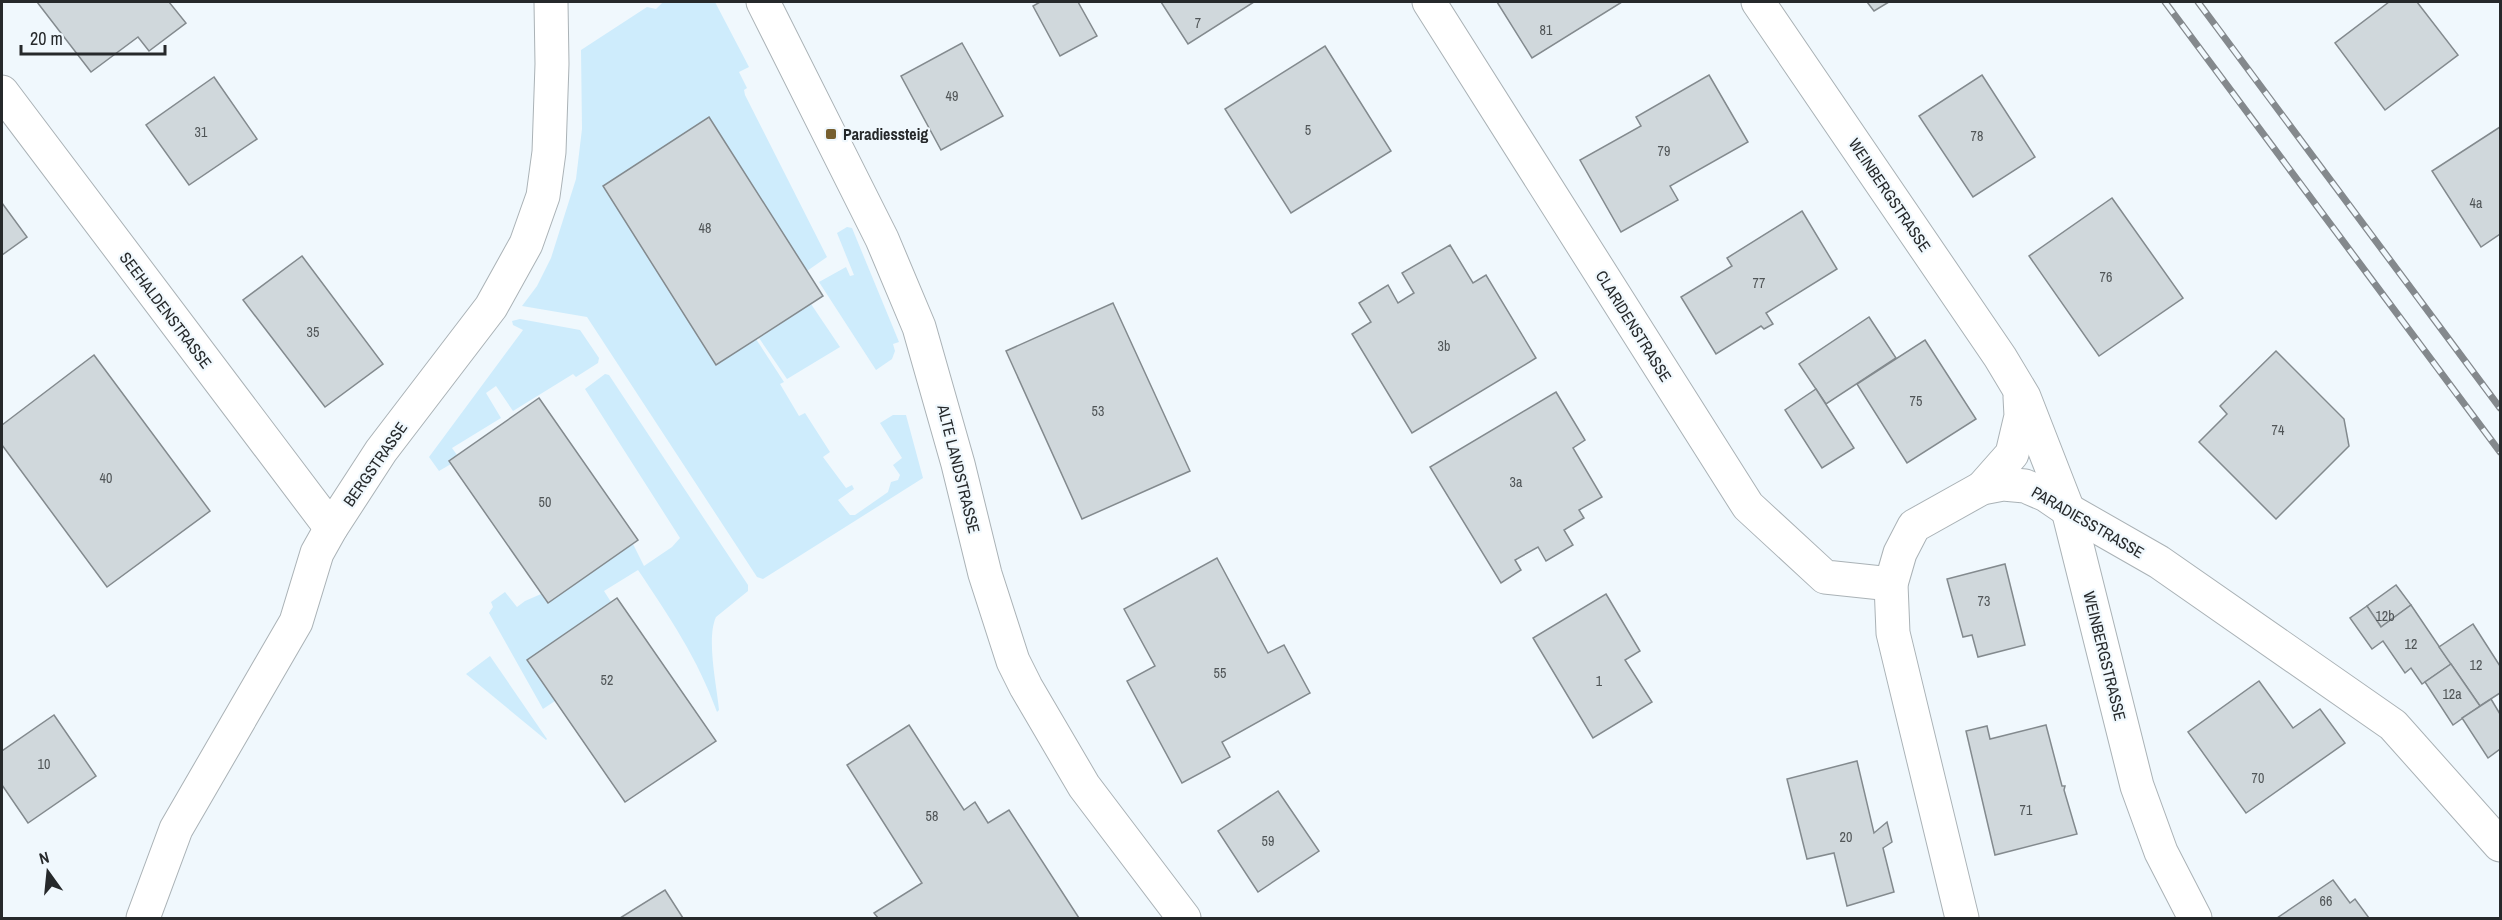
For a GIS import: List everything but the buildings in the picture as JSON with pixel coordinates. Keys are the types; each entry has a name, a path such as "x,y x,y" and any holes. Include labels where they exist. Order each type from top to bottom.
{"street":[{"name":"BERGSTRASSE","path":"143,918 176,829 296,622 317,553 331,528 381,452 491,307 526,244 543,196 549,152 552,64 551,2"},
{"name":"ALTE LANDSTRASSE","path":"763,2 882,239 920,327 958,464 985,574 1017,670 1084,786 1184,918"},
{"name":"CLARIDENSTRASSE","path":"1429,2 1748,506 1825,577 1891,584"},
{"name":"WEINBERGSTRASSE","path":"1758,2 1993,347 2020,391 2068,510 2137,786 2161,852 2195,918"},
{"name":"SEEHALDENSTRASSE","path":"2,92 331,528"},
{"path":"1982,488 2012,454 2021,416 2020,391"},
{"name":"PARADIESSTRASSE","path":"1962,918 1893,633 1891,584 1900,553 1914,526 1982,488 2003,484 2025,486 2046,495 2159,562 2393,725 2500,845"}],"shaded area":[{"path":"663,2 715,2 749,67 739,72 747,88 744,90 745,95 827,257 807,271 709,118 603,186 716,365 756,339 784,382 780,384 799,416 805,413 830,452 823,457 846,488 852,485 854,489 838,500 850,515 855,515 888,492 891,482 898,480 900,475 893,465 902,458 880,423 893,415 906,415 923,478 763,579 757,577 587,317 522,306 537,286 551,258 576,179 582,129 581,50 647,7 656,9"},
{"path":"847,227 852,228 899,342 893,344 895,351 892,359 876,370 819,282 846,267 850,276 854,275 837,233"},
{"path":"811,304 840,347 787,379 759,338"},
{"path":"520,319 580,330 599,358 598,363 576,377 573,374 513,411 496,386 486,393 501,418 452,448 457,455 449,460 451,464 439,471 429,457 523,330 513,325 512,321"},
{"path":"605,374 609,375 748,585 748,591 716,617 713,626 712,650 719,710 717,712 692,656 638,570 604,591 611,602 527,660 555,701 543,709 489,613 493,607 491,602 505,592 517,607 541,594 548,603 633,544 644,566 672,547 680,538 585,389"},
{"path":"490,656 547,739 546,740 466,674"}],"railway":[{"path":"2165,2 2500,452"},
{"path":"2198,2 2500,408"}],"place":[{"name":"Paradiessteig","path":"831,134"}]}
